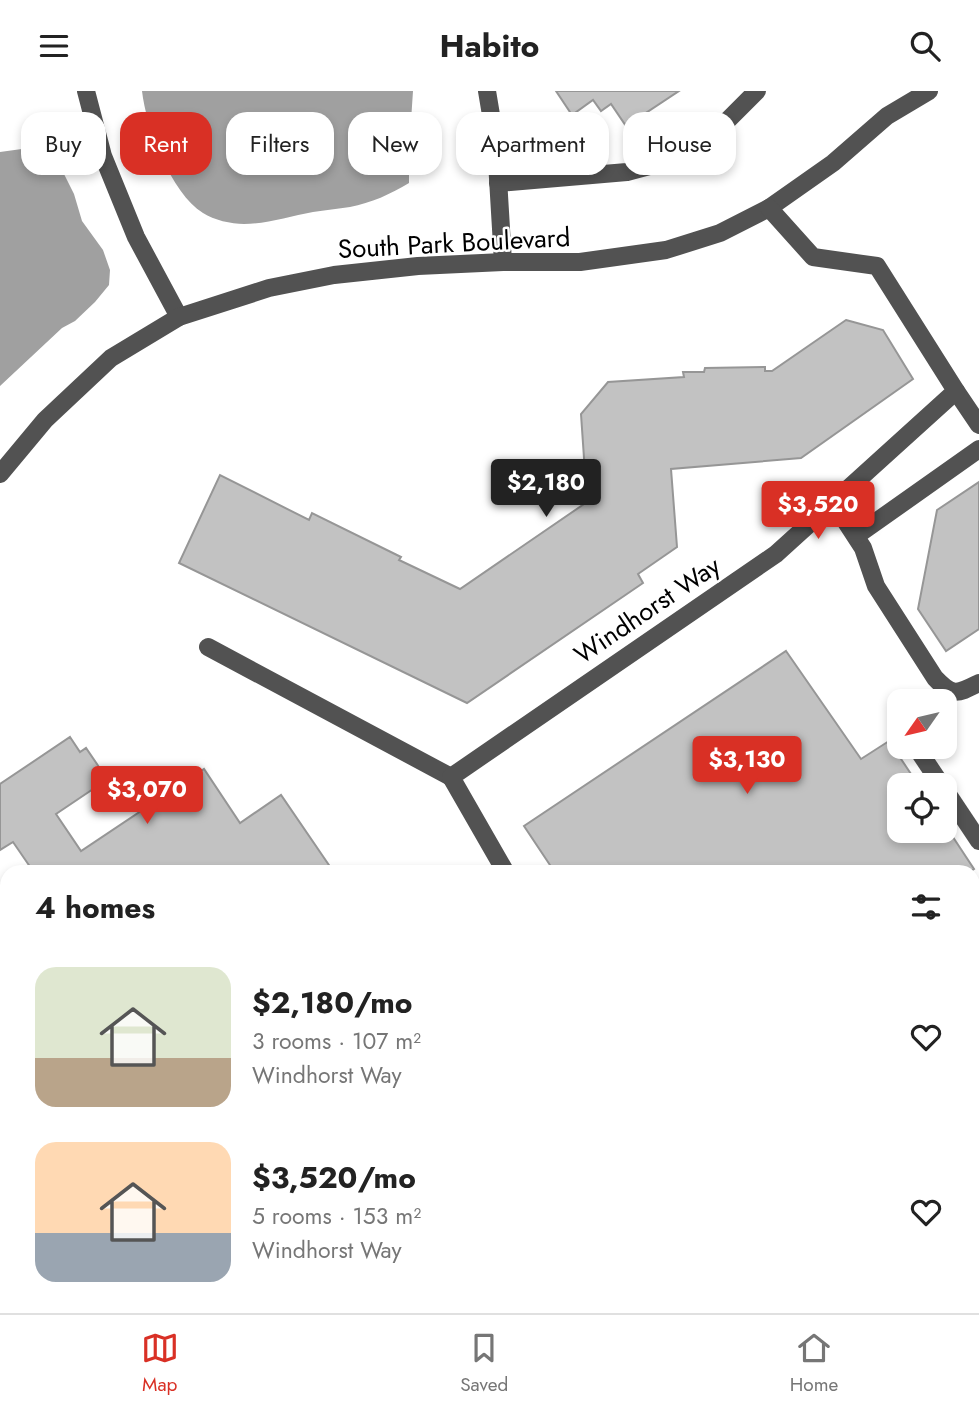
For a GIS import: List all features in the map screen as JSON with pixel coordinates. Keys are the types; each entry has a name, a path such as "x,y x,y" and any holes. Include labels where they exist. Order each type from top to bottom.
{"street":[{"path":"86,91 112,180 136,237 179,317"},
{"path":"487,91 496,145 503,262"},
{"path":"498,183 627,172 668,161 708,140 757,91"},
{"name":"South Park Boulevard","path":"0,474 45,420 111,358 179,317 269,288 334,275 418,266 580,262 666,250 720,233 769,208 833,163 887,116 929,91"},
{"path":"769,208 813,257 877,266 979,425"},
{"name":"Windhorst Way","path":"451,777 776,554 956,391"},
{"path":"856,536 979,449"},
{"path":"834,502 863,548 876,586 935,678 947,690 959,693 979,683"},
{"path":"208,646 451,777 502,865"},
{"path":"957,808 979,841"}],"shaded area":[{"path":"142,91 413,91 412,112 348,112 348,175 409,175 409,183 381,198 350,207 253,224 217,220 191,203 171,175 212,175 212,112 146,112"},
{"path":"21,149 21,175 64,175 74,194 82,221 103,250 110,270 109,285 95,302 75,321 62,328 0,386 0,152"}],"building":[{"path":"556,91 679,91 647,112 623,112 623,122 611,104 601,111 593,100 576,112 570,112"},
{"path":"846,320 883,330 913,379 801,458 671,469 677,547 638,574 643,583 467,703 179,563 220,475 309,520 312,513 460,589 587,502 581,414 608,382 684,377 683,372 704,372 705,368 765,367 765,371 772,371"},
{"path":"979,482 979,629 946,651 918,609 937,510"},
{"path":"786,651 861,759 887,742 887,759 901,759 910,773 887,773 887,843 957,843 971,865 550,865 524,826"},
{"path":"70,737 80,752 86,748 99,767 93,770 102,783 56,814 81,851 204,769 240,823 281,795 329,865 29,865 13,842 0,850 0,784"}]}
